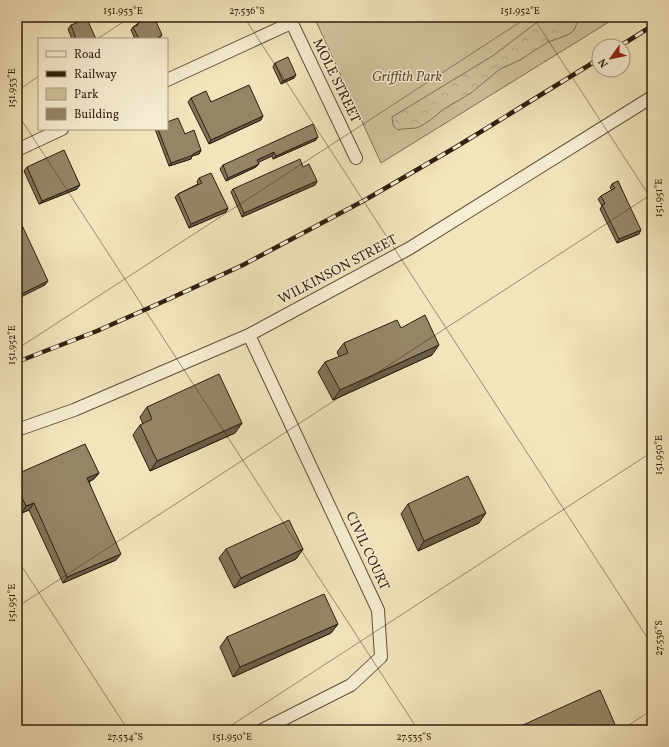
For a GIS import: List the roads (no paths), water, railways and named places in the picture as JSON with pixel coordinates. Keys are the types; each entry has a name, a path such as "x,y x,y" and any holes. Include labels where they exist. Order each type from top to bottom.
{"street":[{"path":"168,80 290,20"},
{"name":"MOLE STREET","path":"290,20 356,158"},
{"name":"WILKINSON STREET","path":"17,430 74,410 249,334 410,248 652,97"},
{"path":"17,150 60,130"},
{"name":"CIVIL COURT","path":"249,334 378,610 381,657 351,685 262,730"}],"railway":[{"path":"631,39 652,26"},
{"path":"17,362 97,331 243,265 365,200 456,147 591,64"}],"park label":[{"name":"Griffith Park","path":"407,77"}]}
